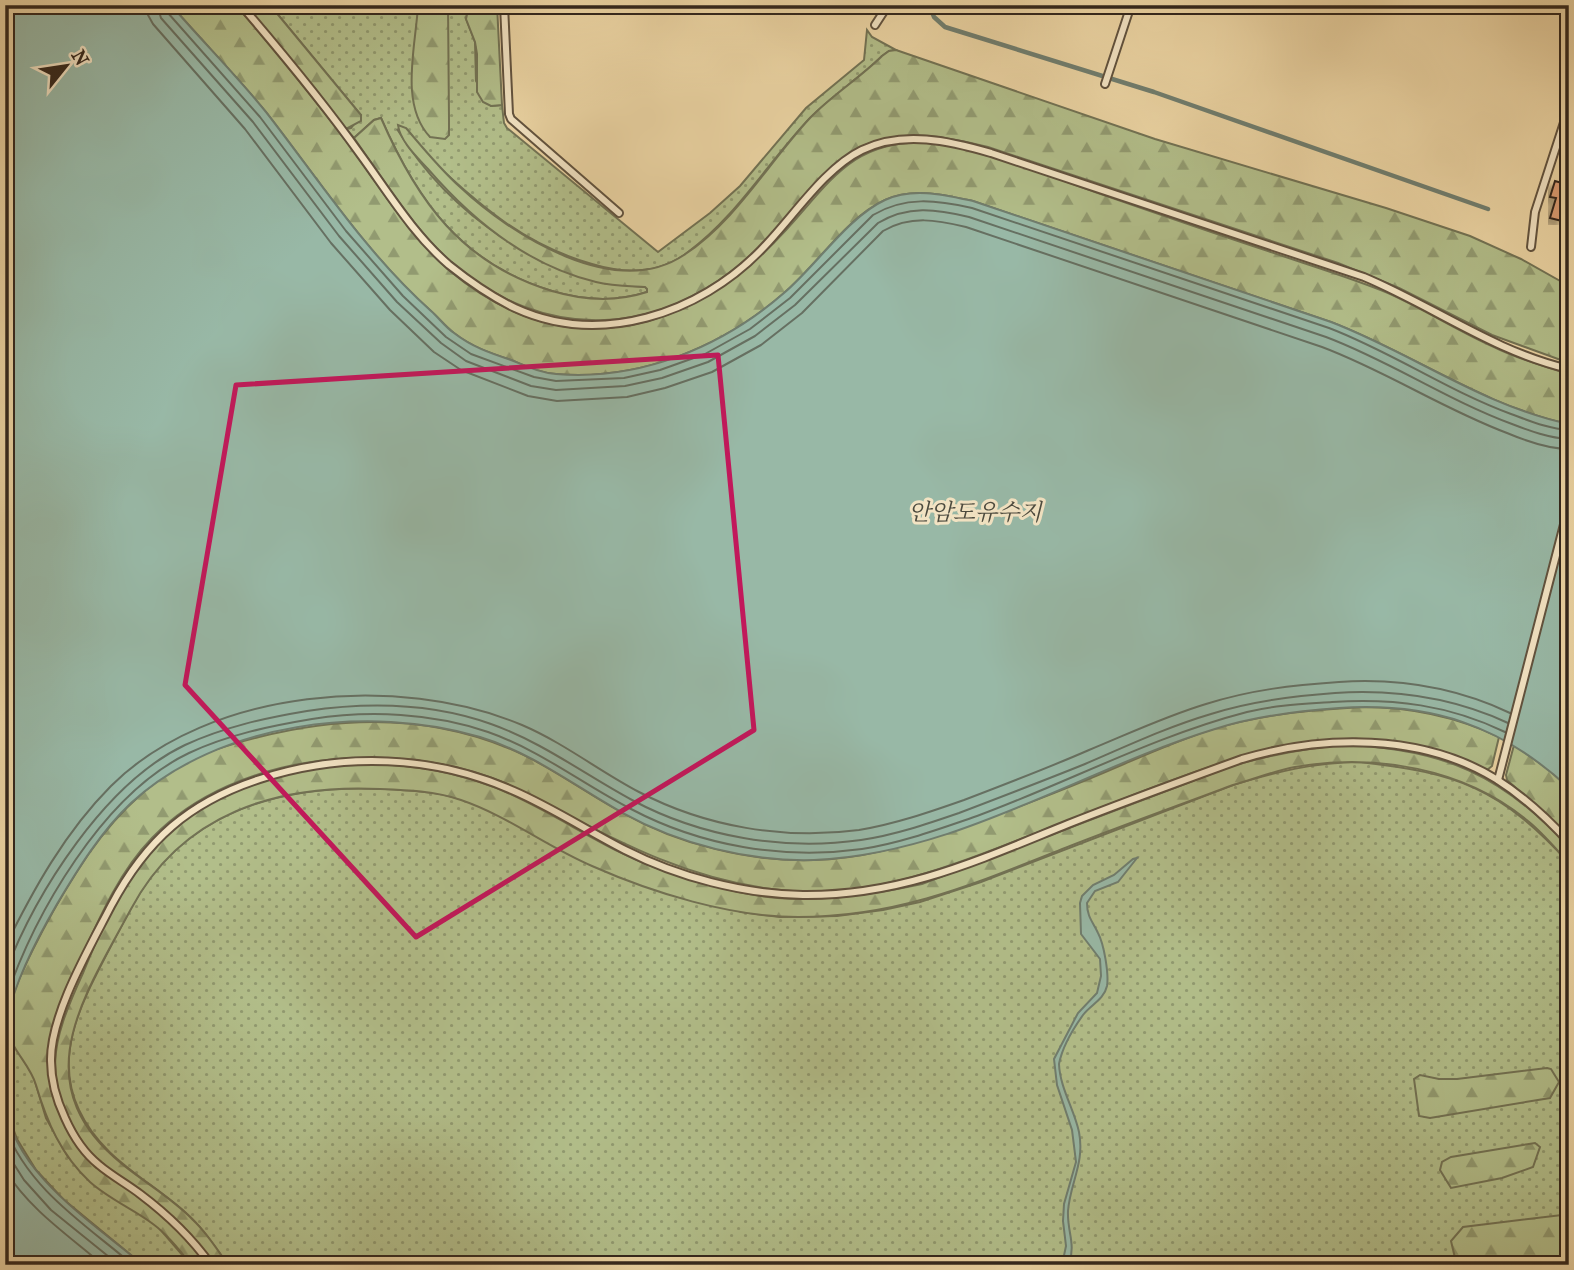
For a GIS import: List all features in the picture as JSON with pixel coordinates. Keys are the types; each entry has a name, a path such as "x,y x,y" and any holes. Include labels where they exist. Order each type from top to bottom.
{"lane":[{"path":"241,5 310,87 429,246 467,279 515,308 537,316 557,321 602,325 640,320 688,303 739,271 837,167 852,156 877,144 926,139 954,142 991,152 1364,277 1495,343 1569,369"},
{"path":"504,5 511,119 619,213"},
{"path":"876,25 888,5"},
{"path":"1105,84 1131,5"},
{"path":"1531,247 1535,212 1569,107"},
{"path":"1498,780 1569,505"},
{"path":"211,1265 177,1224 101,1167 84,1150 61,1111 51,1062 52,1043 69,994 128,875 155,841 173,824 208,800 236,788 298,769 352,761 409,761 482,778 517,792 627,851 672,869 748,889 809,895 892,887 937,876 1251,757 1290,747 1344,743 1385,744 1447,757 1498,780 1544,816 1569,842"}],"highlighted area":[{"path":"718,355 754,730 416,937 185,685 236,385"}],"green space":[{"path":"171,5 236,5 319,106 407,226 435,257 450,271 494,301 538,320 582,328 626,326 669,314 710,294 749,266 831,180 862,156 902,143 928,143 968,150 1012,163 1388,293 1503,351 1569,374 1569,424 1507,405 1331,322 973,201 929,193 896,196 871,208 857,218 784,293 760,312 707,344 649,366 618,372 587,375 539,371 481,349 461,338 407,289 324,190 255,98"},
{"path":"245,5 270,5 361,115 361,121 346,129"},
{"path":"270,5 469,5 466,19 475,42 476,81 491,106 502,105 507,128 658,252 710,213 740,186 806,108 864,60 867,30 872,37 896,50 882,56 810,118 706,238 666,265 642,270 592,264 535,241 510,226 464,190 397,129 444,189 472,215 503,238 536,257 571,271 607,282 648,289 647,292 623,297 587,298 552,291 520,279 492,264 446,226 410,176 381,118 374,120 354,138 346,129 351,128 361,115"},
{"path":"418,5 448,5 449,135 445,139 430,137 415,108 412,74"},
{"path":"469,5 497,5 502,105 491,106 483,102 477,92 477,54 466,19"},
{"path":"896,50 1155,139 1470,236 1521,259 1569,286 1569,363 1492,335 1399,288 1338,263 988,147 916,135 873,142 840,160 810,188 757,249 722,279 684,300 645,314 604,320 564,318 524,307 485,287 448,259 410,217 354,138 374,120 381,118 410,176 427,202 446,226 492,264 520,279 563,294 599,299 623,297 647,292 647,289 602,283 571,275 503,239 445,188 405,143 398,125 406,128 446,173 481,206 535,242 596,266 627,271 657,267 684,255 720,226 810,118 882,56"},
{"path":"1362,707 1432,714 1466,723 1499,737 1492,766 1487,770 1443,753 1400,743 1359,739 1279,747 1197,771 933,871 903,880 843,890 780,890 706,875 638,850 505,783 462,769 416,760 368,757 320,761 273,770 228,786 187,809 152,838 129,866 101,915 67,989 52,1032 49,1052 53,1094 74,1140 176,1226 208,1265 191,1265 158,1228 105,1194 80,1172 56,1137 33,1077 16,1049 7,1027 14,993 33,949 76,873 111,825 139,796 171,771 205,753 259,737 322,725 353,723 385,722 447,729 478,737 523,755 623,813 667,834 739,854 813,860 866,854 933,837 1039,799 1213,729 1287,713"},
{"path":"1344,745 1411,752 1468,770 1495,784 1545,823 1569,848 1569,863 1528,821 1476,788 1418,769 1356,762 1325,763 1287,769 1233,785 935,896 902,905 834,916 772,916 693,902 640,885 575,858 495,814 451,797 380,789 305,792 269,799 236,811 205,828 177,849 152,876 131,909 95,975 71,1040 69,1072 75,1103 92,1134 122,1164 185,1212 228,1265 213,1265 201,1248 88,1151 62,1104 55,1063 63,1021 102,929 133,872 176,827 215,801 259,782 306,770 354,764 402,766 449,773 517,797 625,855 671,873 751,894 814,899 868,894 922,884 1232,766 1288,752"},
{"path":"1514,745 1569,788 1569,836 1507,780"},
{"path":"1359,762 1424,772 1476,789 1521,817 1569,863 1569,1265 228,1265 192,1219 126,1167 100,1142 88,1127 71,1088 70,1045 75,1024 92,982 146,884 183,844 207,826 262,802 322,790 384,789 445,795 484,807 741,912 780,917 837,916 920,902 981,882 1249,780 1311,766"},
{"path":"7,1018 11,1041 33,1075 46,1118 68,1157 159,1228 191,1265 143,1265 63,1199 36,1170 17,1139 6,1109"},
{"path":"1551,1069 1559,1082 1550,1098 1430,1118 1419,1116 1414,1079 1420,1075 1457,1079"},
{"path":"1535,1143 1540,1147 1533,1167 1502,1178 1451,1188 1440,1170 1442,1162 1451,1157"},
{"path":"1569,1216 1569,1252 1556,1258 1501,1264 1458,1261 1455,1258 1451,1241 1463,1227"}],"water":[{"name":"안암도유수지","path":"5,5 171,5 255,98 344,215 407,289 448,328 468,342 544,372 587,375 618,372 649,366 707,344 760,312 784,293 845,230 871,208 896,196 929,193 973,201 1331,322 1507,405 1569,424 1569,788 1517,748 1491,733 1463,722 1404,709 1323,709 1260,717 1230,724 1165,746 1018,808 918,843 867,854 790,860 716,849 667,834 623,813 536,761 480,737 437,727 391,722 344,722 297,727 251,738 207,754 167,776 120,814 82,864 41,933 19,980 5,1028"},
{"path":"1137,858 1118,882 1095,891 1087,903 1089,916 1102,944 1107,967 1107,986 1103,995 1079,1020 1059,1064 1062,1082 1077,1123 1080,1143 1079,1163 1068,1211 1071,1257 1069,1265 1062,1265 1066,1246 1064,1204 1076,1162 1072,1130 1057,1085 1054,1059 1078,1013 1097,993 1101,976 1100,959 1081,934 1080,903 1082,896 1093,885 1114,875"},
{"path":"5,1104 23,1153 40,1175 80,1214 143,1265 5,1265"}],"building":[{"path":"1555,181 1569,185 1569,197 1562,221 1550,218 1556,198 1550,197"}],"waterway":[{"path":"929,5 934,17 945,27 1154,92 1488,209"}]}
